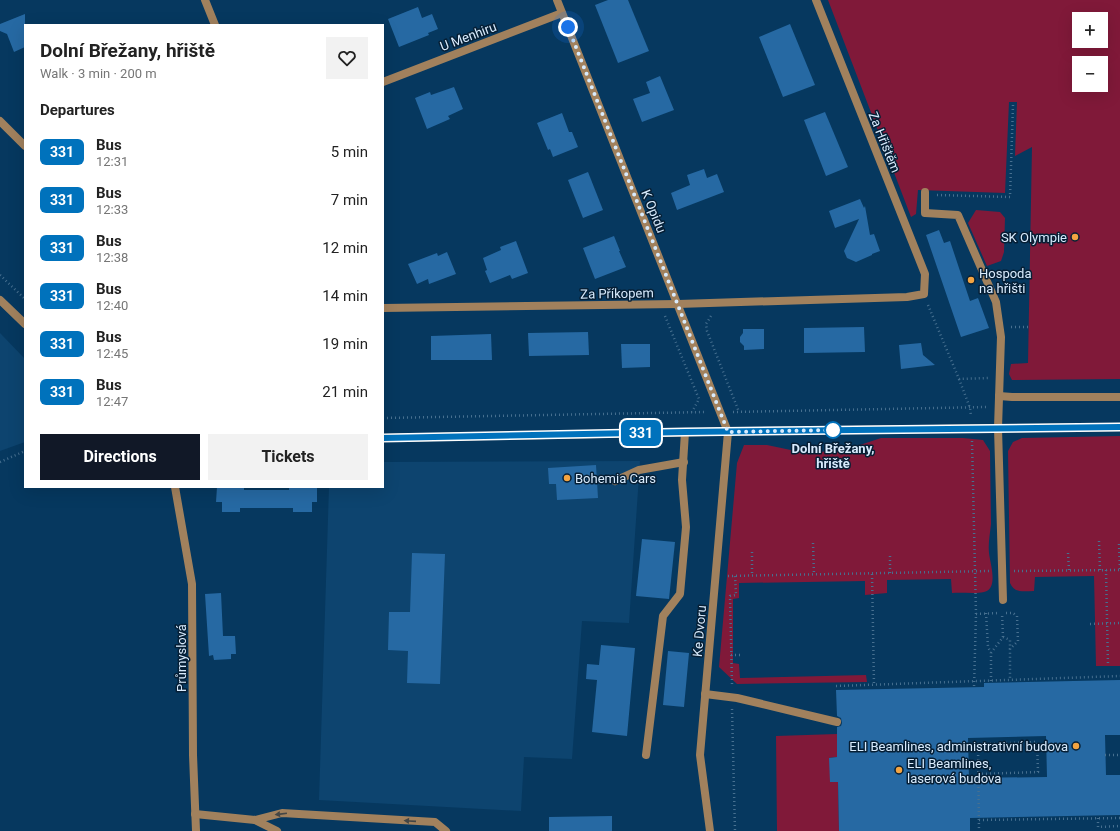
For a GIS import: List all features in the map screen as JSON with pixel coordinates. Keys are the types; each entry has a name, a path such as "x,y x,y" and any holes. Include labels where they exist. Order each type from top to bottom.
{"street":[{"path":"205,0 215,24"},
{"name":"K Opidu","path":"557,0 728,432"},
{"name":"Za Hřištěm","path":"816,0 925,274 924,294"},
{"name":"U Menhiru","path":"384,82 562,13"},
{"path":"0,121 24,145"},
{"path":"925,193 924,213 958,215 996,302 1001,337 998,428 1003,600"},
{"name":"Za Příkopem","path":"384,308 678,304 906,297 924,294"},
{"path":"0,300 24,323"},
{"path":"998,396 1120,397"},
{"path":"384,438 685,432 1120,427"},
{"path":"646,755 663,616 680,594 686,527 682,480 685,432"},
{"name":"Ke Dvoru","path":"710,831 700,755 728,432"},
{"path":"615,481 639,470 684,462"},
{"name":"Průmyslová","path":"175,488 192,584 193,755 196,831"},
{"path":"705,694 737,698 837,722"},
{"path":"195,814 255,820 282,813 435,822 446,831"},
{"path":"255,820 277,831"}],"path":[{"path":"925,193 1010,197 1013,104"},
{"path":"0,275 24,298"},
{"path":"924,294 970,408 972,429 976,614 974,688"},
{"path":"660,304 699,399 692,412"},
{"path":"921,307 929,307"},
{"path":"712,315 706,324 707,331 739,412"},
{"path":"959,379 1000,378"},
{"path":"384,418 970,408 999,406"},
{"path":"0,462 24,451"},
{"path":"1099,541 1100,570"},
{"path":"813,543 814,575"},
{"path":"716,576 1120,570 1119,544"},
{"path":"752,552 752,576"},
{"path":"1068,552 1069,570"},
{"path":"890,556 890,573"},
{"path":"1106,570 1108,666"},
{"path":"872,574 874,685"},
{"path":"976,614 1013,612 1017,616 1018,642 1010,648"},
{"path":"986,613 988,647 991,653 992,681"},
{"path":"991,653 1003,638 1002,613"},
{"path":"1090,624 1120,623"},
{"path":"1003,638 1010,640 1010,680"},
{"path":"731,655 740,655"},
{"path":"836,686 1120,676"},
{"path":"978,774 1038,772 1037,742 978,744 978,774 979,820 980,831"},
{"path":"1105,755 1120,755"},
{"path":"1098,818 1098,826 1120,826"},
{"path":"979,820 1120,818"}],"shaded area":[{"path":"828,0 1120,0 1120,379 1012,380 1009,374 1011,364 1028,363 1032,147 1015,156 1017,102 1009,102 1005,193 918,190 916,214 911,217"},
{"path":"976,210 1000,212 1005,218 1004,252 1001,261 987,266 968,223"},
{"path":"0,333 24,358 24,442 0,451"},
{"path":"1120,436 1120,666 1096,666 1094,576 1035,577 1034,591 1014,589 1010,583 1008,451 1013,442 1022,438"},
{"path":"881,438 963,438 983,440 990,451 991,524 989,549 992,581 989,590 977,593 952,593 951,579 887,580 887,593 865,595 865,581 739,583 739,598 733,599 733,663 739,664 740,678 866,675 867,682 737,684 719,667 737,463 744,445 767,445 805,453 845,450"},
{"path":"640,461 629,623 582,621 572,759 524,757 521,811 319,800 329,488 384,488 384,462"},
{"path":"837,734 837,757 829,758 838,782 839,831 777,831 776,736"}],"building":[{"path":"608,0 628,0 649,51 618,63 595,5"},
{"path":"418,7 422,18 432,14 438,29 428,33 429,35 399,47 388,19"},
{"path":"25,14 24,47 14,52 7,34 0,31 0,24"},
{"path":"790,24 815,85 783,97 759,37"},
{"path":"660,76 674,110 642,122 633,99 650,93 646,82"},
{"path":"454,87 463,109 448,116 450,119 427,129 415,98 430,92 431,95"},
{"path":"825,112 848,167 826,176 804,120"},
{"path":"562,113 569,132 572,132 578,147 553,157 550,149 548,150 537,123"},
{"path":"704,169 707,178 717,174 724,192 677,210 671,193 690,185 687,175"},
{"path":"588,172 603,210 583,218 568,180"},
{"path":"860,199 864,208 865,206 870,235 874,234 880,251 856,262 847,258 844,251 859,219 835,228 829,211"},
{"path":"939,230 944,243 950,241 970,301 978,298 989,328 961,337 926,235"},
{"path":"614,236 626,267 595,279 583,248"},
{"path":"516,241 528,273 512,279 510,275 490,283 485,271 487,270 483,258 501,250 500,247"},
{"path":"447,252 456,274 429,284 428,279 417,284 408,264 437,253 438,256"},
{"path":"864,327 865,352 804,353 804,328"},
{"path":"743,329 764,329 764,349 744,350 744,346 740,342"},
{"path":"588,332 589,355 529,356 528,333"},
{"path":"491,334 492,360 431,360 431,336"},
{"path":"921,343 923,355 935,365 901,369 899,345"},
{"path":"621,344 650,344 650,367 622,368"},
{"path":"596,465 598,498 557,500 556,484 549,484 548,468"},
{"path":"217,488 244,488 244,490 289,490 289,488 317,488 317,502 312,502 312,512 293,512 293,508 240,508 240,512 222,512 222,502 216,502"},
{"path":"642,539 675,542 669,599 636,596"},
{"path":"412,553 445,554 440,684 407,683 408,651 388,650 389,612 410,612"},
{"path":"221,593 223,636 235,636 236,654 231,654 231,659 214,660 213,655 209,656 205,594"},
{"path":"601,645 635,648 627,736 592,732 597,680 586,679 587,664 599,665"},
{"path":"668,651 689,653 684,707 663,705"},
{"path":"1120,680 1120,735 1105,735 1106,775 1120,775 1120,815 970,818 970,831 839,831 838,782 830,782 829,758 837,757 837,727 841,726 842,723 841,718 837,716 836,690 984,687 984,683","holes":["1046,736 1047,777 969,778 968,738"]},
{"path":"612,816 612,831 549,831 549,817"}],"bus line":[{"name":"331","path":"384,438 685,432 1120,427"}],"place":[{"name":"SK Olympie","path":"1075,237"},
{"name":"Hospoda na hřišti","path":"971,280"},
{"name":"Dolní Břežany, hřiště","path":"833,430"},
{"name":"Bohemia Cars","path":"567,478"},
{"name":"ELI Beamlines, administrativní budova","path":"1076,746"},
{"name":"ELI Beamlines, laserová budova","path":"899,770"}],"route":[{"path":"568,27 728,432 833,430"}]}
